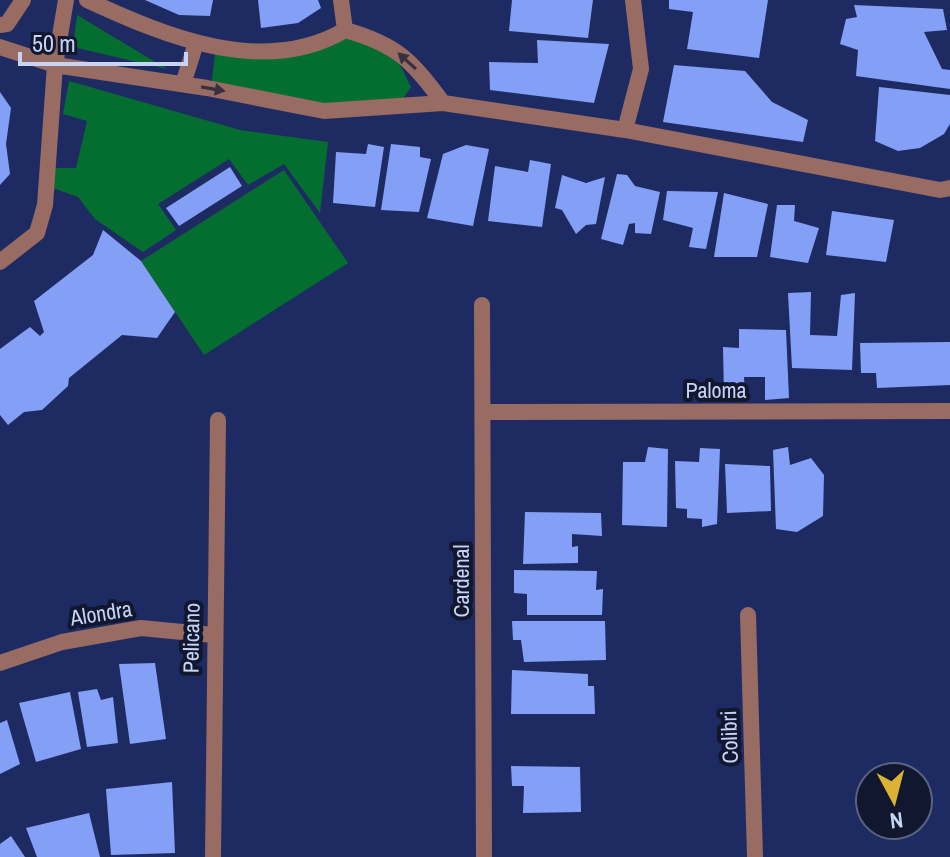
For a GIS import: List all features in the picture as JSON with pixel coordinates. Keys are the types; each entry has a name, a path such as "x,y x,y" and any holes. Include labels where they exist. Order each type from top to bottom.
{"street":[{"path":"0,25 7,24 23,0"},
{"path":"0,262 37,233 45,205 55,65 66,0"},
{"path":"87,0 141,25 216,49 278,50 321,44 345,30 381,40 414,67 443,103"},
{"path":"341,0 345,30"},
{"path":"625,130 641,69 633,0"},
{"path":"183,84 196,43"},
{"path":"0,47 55,65 183,84 324,111 456,102 625,130 940,190 950,188"},
{"name":"Cardenal","path":"482,305 484,857"},
{"name":"Paloma","path":"483,412 950,411"},
{"name":"Pelicano","path":"213,857 213,635 218,420"},
{"name":"Colibri","path":"748,615 755,857"},
{"name":"Alondra","path":"0,663 62,642 141,628 213,635"}],"green space":[{"path":"77,15 167,69 73,47"},
{"path":"345,28 398,61 411,87 399,104 316,110 211,88 215,54 267,51"},
{"path":"69,81 240,130 328,142 320,213 284,164 248,185 229,159 158,204 176,230 143,252 95,219 78,197 53,188 52,168 76,168 87,121 63,114"},
{"path":"284,170 348,263 204,355 141,261"}],"building":[{"path":"145,0 213,0 210,16 179,15"},
{"path":"258,0 318,0 321,8 298,23 261,28"},
{"path":"512,0 593,0 588,38 509,31"},
{"path":"669,0 768,0 759,58 687,49 693,12 669,9"},
{"path":"854,5 943,9 947,30 924,32 942,69 950,70 950,89 856,76 858,50 840,44 846,19 857,17"},
{"path":"537,40 609,44 594,103 490,90 489,62 538,63"},
{"path":"674,65 745,71 772,102 808,120 803,142 663,122"},
{"path":"879,87 950,95 950,124 944,134 920,148 898,151 875,141"},
{"path":"0,92 11,108 6,144 10,174 0,185"},
{"path":"368,144 384,147 375,207 333,203 336,152 366,154"},
{"path":"391,144 420,147 420,157 431,159 419,212 381,210"},
{"path":"466,145 489,149 473,226 427,218 443,154"},
{"path":"530,160 551,164 542,227 488,221 495,166 528,172"},
{"path":"230,167 242,186 179,226 166,208"},
{"path":"617,174 627,175 635,186 660,192 651,234 635,233 635,223 629,224 623,245 601,239"},
{"path":"562,175 586,183 605,177 596,224 586,225 576,234 562,210 555,208"},
{"path":"667,191 718,192 706,249 689,247 693,228 663,220"},
{"path":"724,193 768,204 757,257 714,257"},
{"path":"777,205 795,205 794,221 819,228 808,263 770,257"},
{"path":"832,211 894,220 886,262 826,255"},
{"path":"103,230 141,261 175,312 157,338 122,335 69,378 68,386 42,410 24,412 8,425 0,415 0,349 30,327 40,336 44,332 34,301 93,255"},
{"path":"811,292 810,335 837,336 841,295 855,293 852,370 792,368 788,293"},
{"path":"739,329 786,330 789,398 765,400 765,377 744,377 745,397 724,397 723,347 739,348"},
{"path":"950,342 950,385 877,388 876,373 861,373 860,343"},
{"path":"648,447 668,449 667,527 622,525 623,462 645,462"},
{"path":"788,447 790,465 811,458 824,475 823,516 797,532 776,529 773,450"},
{"path":"700,448 720,449 717,524 702,527 702,519 687,518 687,509 676,508 675,461 699,462"},
{"path":"725,464 770,466 771,511 727,513"},
{"path":"525,512 601,513 602,536 572,534 572,547 578,546 578,563 523,564"},
{"path":"514,570 597,571 596,590 603,589 602,615 527,615 527,594 514,593"},
{"path":"512,621 605,621 606,660 524,662 521,640 513,640"},
{"path":"155,663 166,739 130,744 119,664"},
{"path":"512,670 588,674 588,686 594,686 595,714 511,714"},
{"path":"97,689 101,700 113,697 118,743 87,747 78,692"},
{"path":"70,692 81,749 36,762 19,703"},
{"path":"7,720 20,764 0,774 0,723"},
{"path":"511,766 580,767 581,812 523,813 524,786 512,786"},
{"path":"172,782 175,853 111,855 106,789"},
{"path":"89,813 100,857 37,857 26,828"},
{"path":"11,836 25,857 0,857 0,844"}]}
